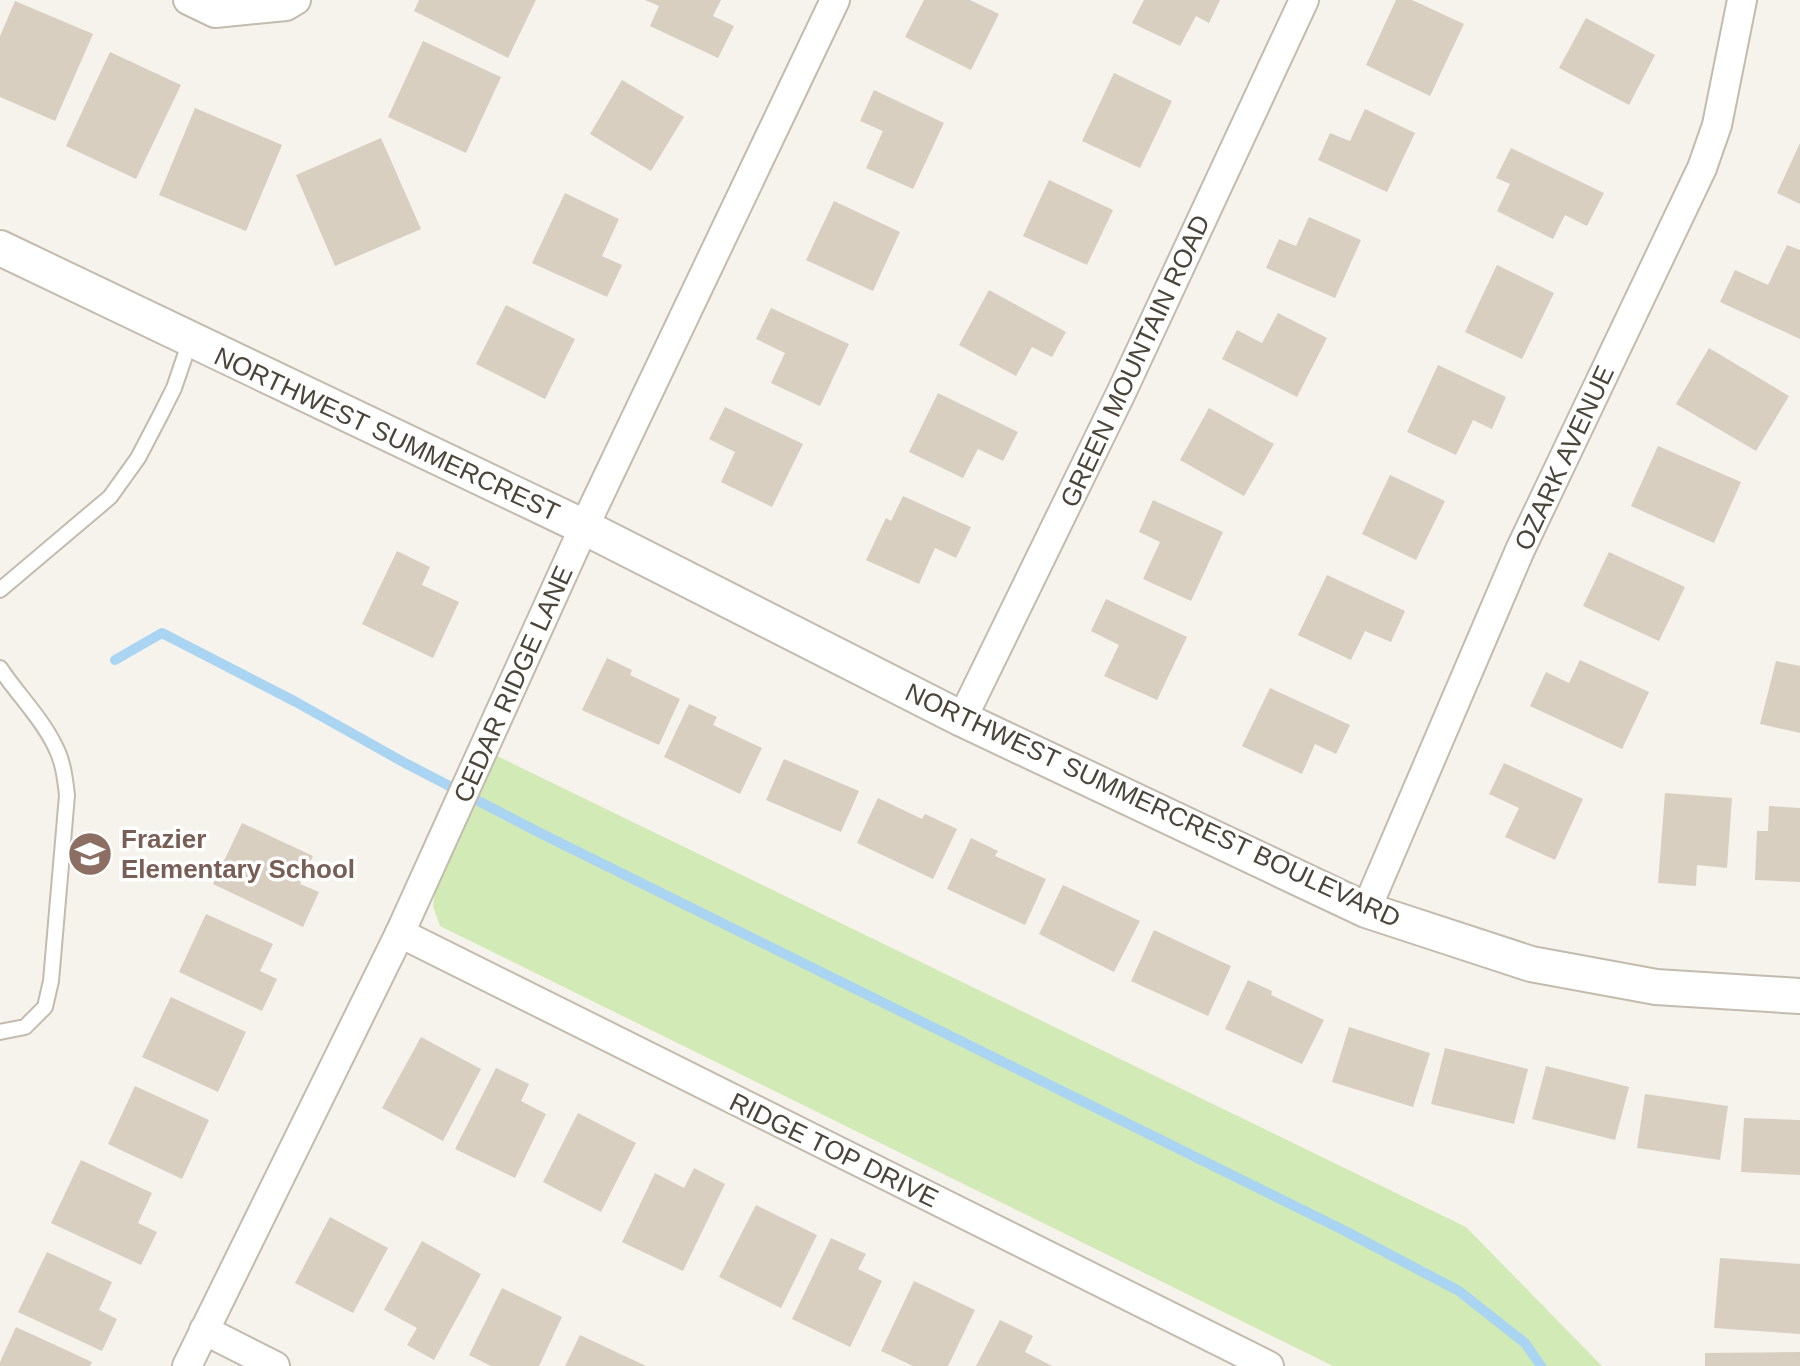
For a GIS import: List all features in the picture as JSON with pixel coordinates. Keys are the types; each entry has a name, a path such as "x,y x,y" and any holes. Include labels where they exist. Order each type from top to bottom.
{"street":[{"path":"188,0 215,13 291,3"},
{"name":"CEDAR RIDGE LANE","path":"187,1366 400,933 584,527 835,0"},
{"name":"GREEN MOUNTAIN ROAD","path":"962,719 1122,391 1304,0"},
{"name":"OZARK AVENUE","path":"1366,910 1520,550 1702,168 1717,125 1742,0"},
{"path":"1,253 190,341"},
{"name":"NORTHWEST SUMMERCREST","path":"190,341 584,527"},
{"name":"NORTHWEST SUMMERCREST BOULEVARD","path":"584,527 962,719 1366,910 1531,964 1656,987 1800,996"},
{"name":"RIDGE TOP DRIVE","path":"400,933 1269,1366"},
{"path":"204,1330 275,1366"}],"lane":[{"path":"0,590 110,497 138,458 161,414 174,388 190,341"},
{"path":"0,668 56,746 67,795 51,981 45,1007 25,1027 0,1032"}],"green space":[{"path":"497,756 1466,1227 1602,1366 1333,1366 440,926 433,906 436,883"}],"building":[{"path":"419,0 536,0 508,58 414,11"},
{"path":"645,0 721,0 713,16 734,26 718,58 650,26 659,6"},
{"path":"924,0 970,0 999,14 971,70 905,37"},
{"path":"1144,0 1220,0 1209,23 1196,16 1180,46 1132,23"},
{"path":"1396,0 1412,0 1464,24 1430,96 1366,65"},
{"path":"15,1 93,34 55,121 0,97 0,36"},
{"path":"1586,18 1655,55 1629,105 1559,68"},
{"path":"423,41 501,77 466,153 388,117"},
{"path":"110,52 181,85 136,179 66,146"},
{"path":"1114,73 1172,101 1140,168 1082,141"},
{"path":"622,80 684,117 651,171 590,134"},
{"path":"874,90 944,123 913,189 866,168 883,131 860,121"},
{"path":"195,108 282,145 246,231 159,195"},
{"path":"1365,109 1415,133 1387,192 1318,160 1330,133 1350,141"},
{"path":"381,138 421,229 335,266 296,175"},
{"path":"1800,143 1800,204 1777,193"},
{"path":"1511,148 1604,193 1587,226 1565,215 1553,239 1497,211 1510,184 1496,178"},
{"path":"1049,180 1113,210 1087,265 1023,236"},
{"path":"565,193 619,219 602,256 622,265 607,297 532,263"},
{"path":"834,201 900,232 873,291 806,260"},
{"path":"1309,217 1361,240 1335,298 1266,268 1279,239 1296,246"},
{"path":"1787,245 1800,250 1800,339 1720,302 1735,270 1768,285"},
{"path":"1497,265 1554,293 1522,359 1465,332"},
{"path":"989,290 1066,332 1052,357 1032,347 1016,376 959,345"},
{"path":"506,305 575,339 545,399 476,364"},
{"path":"771,308 849,344 820,406 771,383 785,353 756,339"},
{"path":"1278,313 1327,338 1297,397 1222,359 1237,330 1262,343"},
{"path":"1709,348 1789,396 1756,451 1676,404"},
{"path":"1438,365 1506,397 1492,429 1473,420 1456,455 1407,432"},
{"path":"938,393 1018,432 1003,461 978,449 963,478 909,452"},
{"path":"725,407 803,444 772,507 721,482 735,452 709,439"},
{"path":"1209,408 1274,444 1244,496 1180,460"},
{"path":"1658,446 1741,482 1714,543 1631,506"},
{"path":"1390,475 1445,501 1416,560 1362,534"},
{"path":"903,496 971,527 956,558 935,548 919,584 866,560 886,518 891,521"},
{"path":"1153,500 1223,532 1191,601 1143,579 1160,542 1139,532"},
{"path":"397,551 430,567 422,585 459,602 433,658 362,624"},
{"path":"1609,552 1685,587 1659,641 1583,606"},
{"path":"1327,575 1405,611 1391,642 1365,631 1351,660 1298,635"},
{"path":"1106,599 1187,637 1157,700 1104,676 1119,645 1091,631"},
{"path":"607,658 632,670 630,675 680,699 659,745 582,710"},
{"path":"1580,660 1649,692 1622,749 1530,706 1546,672 1569,683"},
{"path":"1776,661 1800,666 1800,733 1760,724"},
{"path":"1270,688 1350,725 1336,754 1315,744 1302,774 1242,746"},
{"path":"689,704 717,717 713,725 762,748 740,794 664,757"},
{"path":"784,759 859,791 841,832 766,800"},
{"path":"1504,763 1583,799 1555,860 1505,837 1519,808 1489,794"},
{"path":"1665,793 1732,798 1727,868 1697,865 1696,886 1658,883"},
{"path":"878,798 922,819 925,814 957,829 933,879 857,843"},
{"path":"1769,806 1800,808 1800,882 1755,880 1757,831 1768,831"},
{"path":"242,823 313,856 300,884 319,892 303,927 213,884"},
{"path":"971,838 998,851 995,856 1046,879 1025,925 947,889"},
{"path":"1063,885 1140,921 1114,972 1039,934"},
{"path":"206,914 273,944 260,971 277,979 262,1011 179,972"},
{"path":"1154,930 1231,966 1208,1016 1131,981"},
{"path":"1248,980 1272,991 1271,995 1324,1020 1302,1064 1225,1029"},
{"path":"171,997 246,1032 218,1092 142,1057"},
{"path":"1349,1027 1430,1053 1413,1107 1332,1082"},
{"path":"421,1037 481,1069 443,1141 382,1108"},
{"path":"1445,1048 1528,1069 1514,1124 1431,1104"},
{"path":"1546,1066 1629,1087 1615,1140 1532,1119"},
{"path":"496,1068 529,1084 521,1101 546,1114 515,1178 455,1149"},
{"path":"135,1086 209,1120 182,1179 108,1144"},
{"path":"1645,1094 1728,1106 1720,1160 1637,1148"},
{"path":"578,1113 636,1143 601,1212 543,1182"},
{"path":"1744,1118 1800,1120 1800,1175 1741,1172"},
{"path":"81,1160 152,1193 138,1223 157,1232 141,1265 51,1223"},
{"path":"694,1168 725,1184 683,1271 622,1242 655,1173 684,1188"},
{"path":"756,1205 817,1235 781,1308 719,1277"},
{"path":"330,1217 388,1248 353,1313 295,1283"},
{"path":"831,1238 866,1254 858,1269 882,1281 850,1347 792,1319"},
{"path":"422,1241 481,1274 434,1360 407,1345 417,1328 384,1310"},
{"path":"47,1252 112,1282 99,1310 117,1319 102,1351 18,1312"},
{"path":"1720,1258 1800,1264 1800,1334 1714,1328"},
{"path":"914,1281 975,1310 948,1366 913,1366 881,1351"},
{"path":"502,1288 562,1317 539,1366 491,1366 469,1355"},
{"path":"1000,1320 1033,1336 1025,1352 1052,1366 976,1366"},
{"path":"16,1327 92,1362 90,1366 0,1366"},
{"path":"580,1335 646,1366 565,1366"},
{"path":"1800,1352 1800,1366 1705,1366 1705,1353"}],"waterway":[{"path":"115,660 162,633 542,834 1345,1231 1459,1291 1525,1343 1541,1366"}],"place":[{"name":"Frazier Elementary School","path":"90,854"}]}
